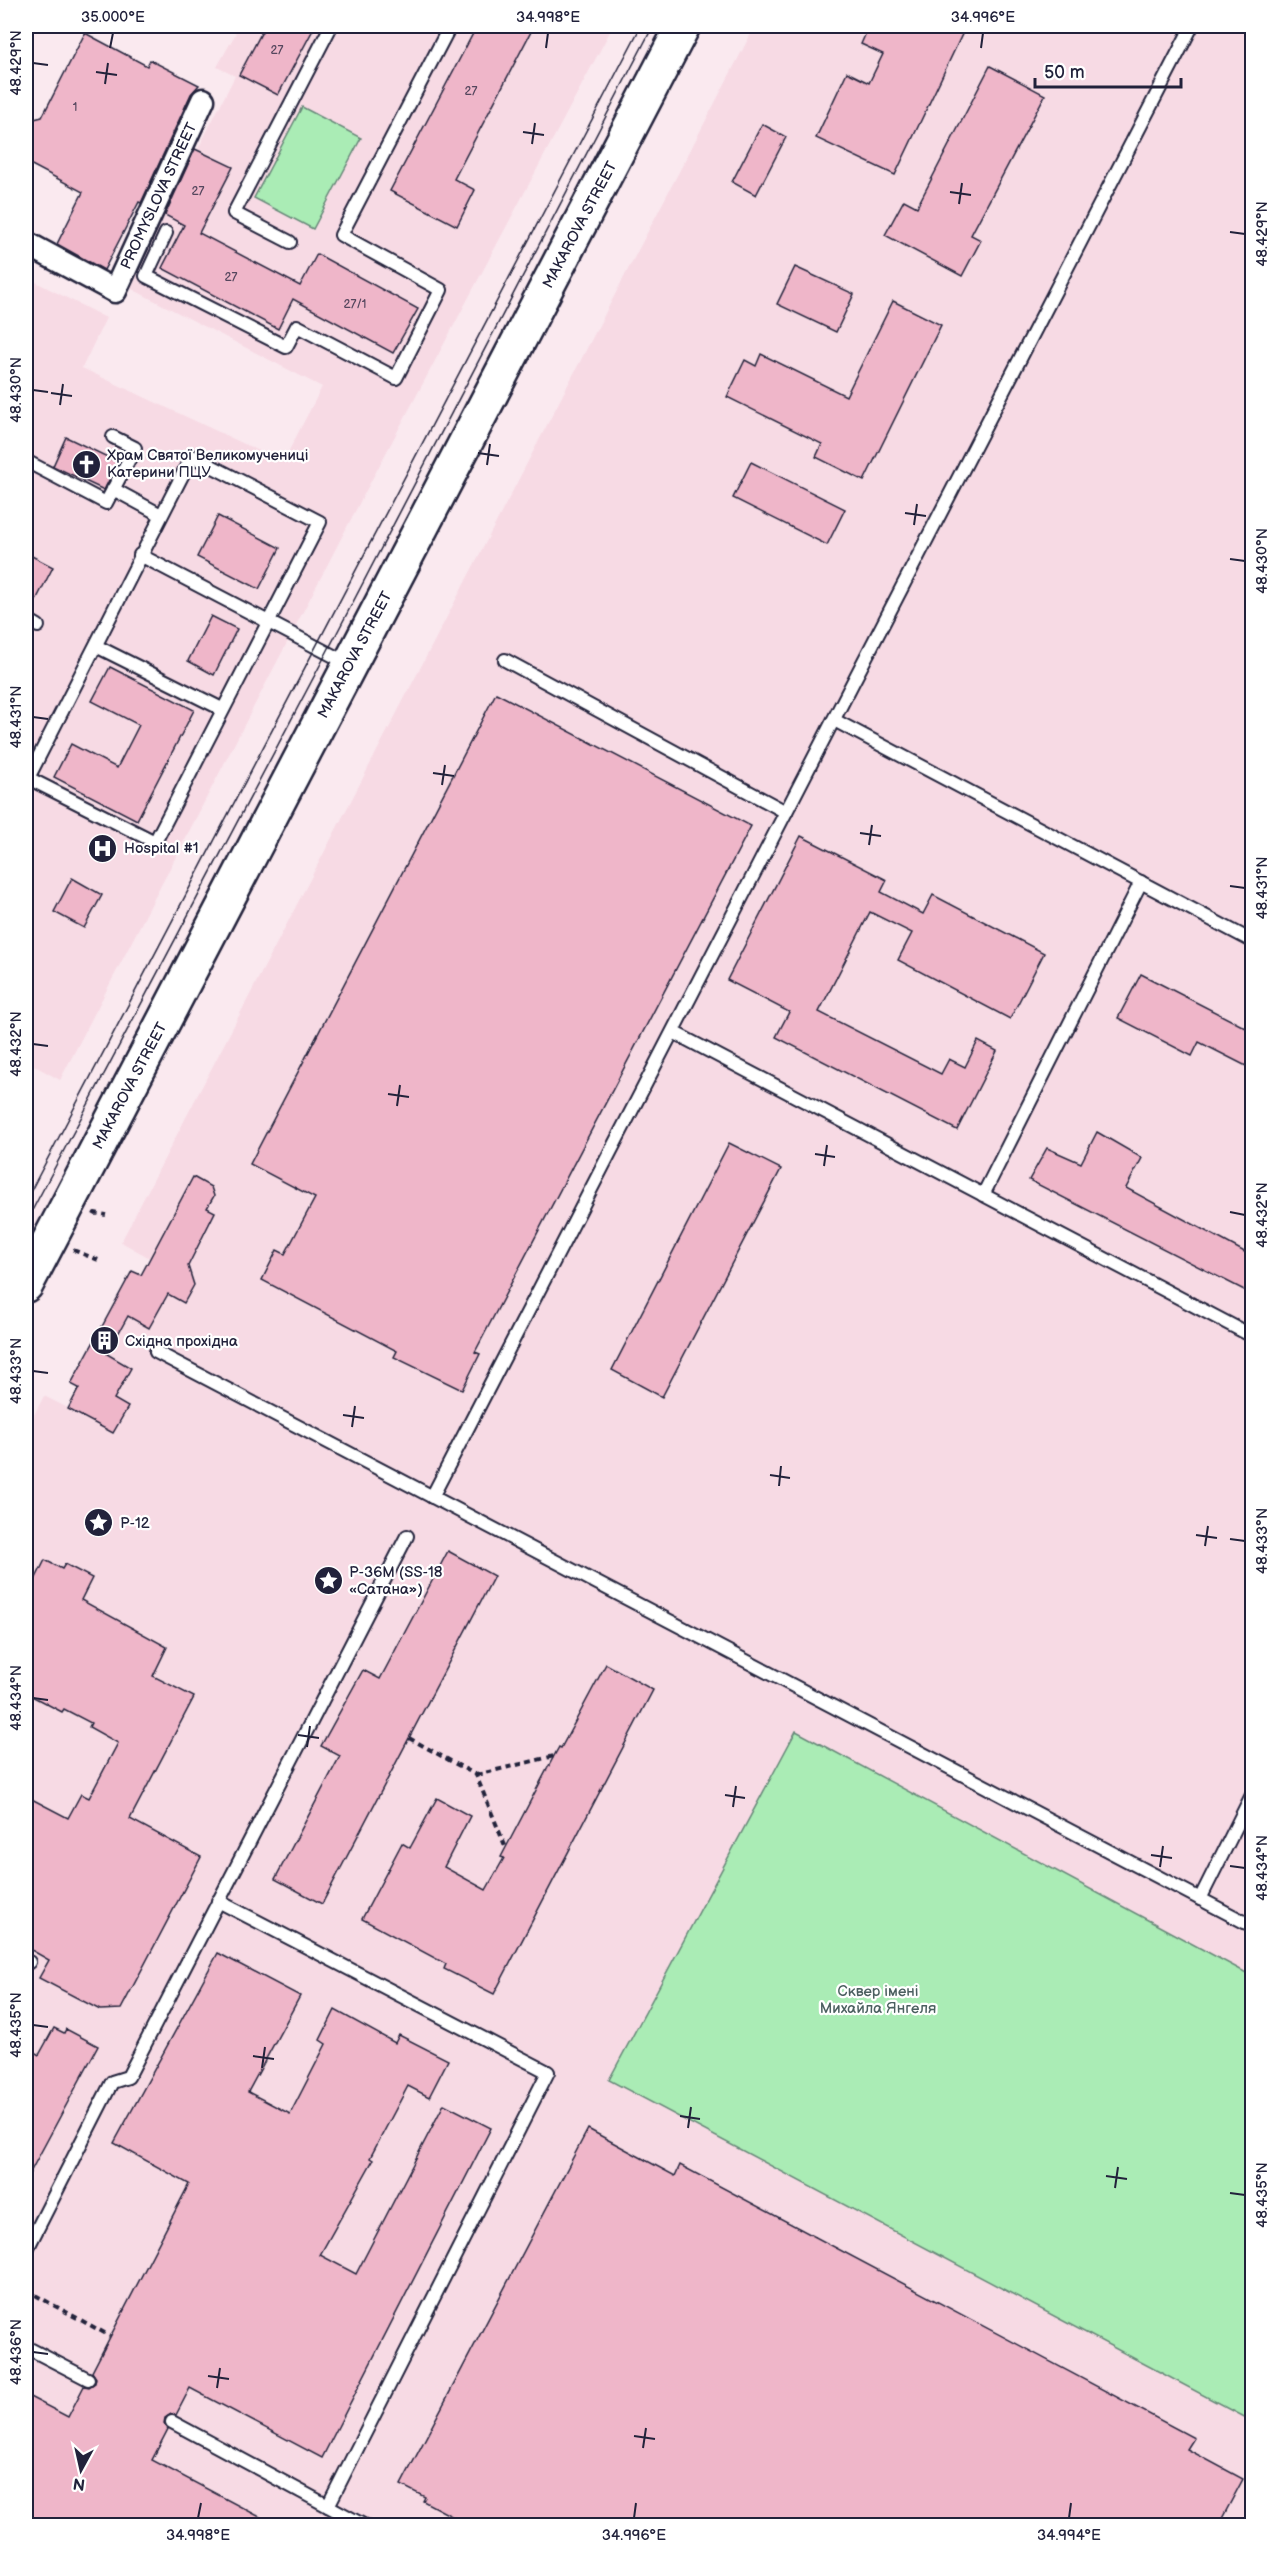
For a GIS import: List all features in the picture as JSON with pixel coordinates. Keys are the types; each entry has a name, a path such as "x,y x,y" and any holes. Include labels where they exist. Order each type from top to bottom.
{"main road":[{"name":"MAKAROVA STREET","path":"26,1285 683,26"}],"street":[{"name":"PROMYSLOVA STREET","path":"26,243 115,291 203,100"}],"lane":[{"path":"290,242 234,213 331,26"},
{"path":"166,232 146,276 286,347 297,326 396,378 441,290 341,235 450,26"},
{"path":"432,1497 1192,26"},
{"path":"26,461 105,503 135,448 113,437"},
{"path":"192,456 320,522 155,842 26,779 161,515 192,456"},
{"path":"113,489 161,515"},
{"path":"140,555 350,665"},
{"path":"26,619 38,626"},
{"path":"96,646 222,709"},
{"path":"505,660 786,812"},
{"path":"834,720 1252,941"},
{"path":"983,1195 1141,882"},
{"path":"673,1032 1252,1336"},
{"path":"156,1352 1252,1926"},
{"path":"26,2251 112,2082 128,2077 407,1536"},
{"path":"1200,1899 1252,1795"},
{"path":"218,1900 548,2073 328,2506"},
{"path":"26,2347 88,2379"},
{"path":"172,2422 365,2526"}],"path":[{"path":"95,1213 106,1215"},
{"path":"67,1247 101,1261"},
{"path":"409,1738 476,1775 506,1848"},
{"path":"476,1775 554,1756"},
{"path":"26,2290 110,2336"}],"shaded area":[{"path":"234,26 613,26 361,500 60,1080 26,1061 26,277 106,318 82,368 283,462 322,387 128,287 235,76 217,67 236,33 231,30"},
{"path":"755,26 1252,26 1252,2525 26,2526 26,1430 44,1396 68,1408 79,1388 71,1384 132,1271 141,1275 150,1258 121,1242"}],"green space":[{"path":"302,107 361,138 313,229 254,198"},
{"name":"Сквер імені Михайла Янгеля","path":"796,1731 1252,1976 1252,2421 609,2080"}],"building":[{"path":"265,26 315,26 278,95 239,75"},
{"path":"477,26 534,26 454,179 475,190 457,226 390,191"},
{"path":"869,26 966,26 895,175 816,138 847,72 869,83 883,54 861,44"},
{"path":"85,33 147,66 150,60 199,85 191,94 141,203 139,202 104,270 57,244 83,192 26,162 26,121 42,117"},
{"path":"990,66 1045,95 971,235 981,240 962,276 885,235 904,200 917,207"},
{"path":"762,124 786,137 756,195 732,182"},
{"path":"195,149 233,167 199,233 300,286 317,254 418,309 393,353 293,299 278,329 162,268 184,225 165,215"},
{"path":"795,267 854,294 836,332 777,304"},
{"path":"893,301 941,325 864,481 816,457 822,444 727,397 745,360 756,366 761,354 846,396"},
{"name":"Храм Святої Великомучениці Катерини ПЦУ","path":"66,437 118,462 104,490 53,466"},
{"path":"751,462 845,509 827,545 733,498"},
{"path":"218,516 280,548 259,589 197,557"},
{"path":"26,553 53,567 30,612 26,611"},
{"path":"211,616 237,629 214,675 188,661"},
{"path":"110,667 194,710 137,820 54,777 71,744 117,768 139,725 92,701"},
{"path":"496,693 751,826 475,1352 480,1354 462,1390 394,1357 397,1351 262,1280 277,1250 285,1254 315,1198 250,1164"},
{"path":"801,836 887,880 881,892 923,914 933,895 1044,953 1010,1019 898,960 912,933 870,912 819,1012 941,1074 949,1059 965,1067 978,1041 997,1051 957,1130 776,1037 789,1012 727,980"},
{"path":"72,878 102,895 84,928 54,912"},
{"path":"1141,974 1252,1031 1252,1069 1199,1042 1192,1056 1118,1018"},
{"path":"1097,1132 1142,1158 1126,1188 1252,1256 1252,1294 1029,1180 1047,1148 1081,1163"},
{"path":"729,1143 781,1169 662,1397 612,1370"},
{"path":"193,1177 211,1187 214,1196 207,1208 215,1212 188,1266 194,1285 184,1303 168,1294 149,1328 128,1316 107,1354 131,1368 114,1399 128,1407 113,1433 68,1409 79,1388 71,1384 132,1271 141,1275"},
{"path":"448,1551 494,1576 322,1904 275,1879 340,1756 321,1746 363,1670 380,1679"},
{"path":"45,1560 62,1569 65,1564 92,1578 81,1600 167,1647 153,1676 194,1697 130,1819 201,1857 121,2009 100,2010 39,1978 49,1960 26,1947 26,1796 68,1818 81,1794 89,1798 118,1743 89,1727 91,1723 64,1709 62,1712 26,1693 26,1598"},
{"path":"606,1664 653,1690 494,1994 444,1969 446,1964 362,1919 402,1843 410,1848 437,1798 470,1816 444,1867 486,1890 554,1756 559,1747 561,1748"},
{"path":"218,1953 300,1996 248,2092 290,2114 326,2044 320,2040 335,2010 395,2043 399,2035 448,2060 429,2097 408,2086 370,2158 373,2160 320,2255 356,2274 444,2104 491,2128 322,2458 190,2388 176,2415 171,2414 165,2418 164,2423 168,2429 152,2460 277,2526 26,2526 26,2395 68,2417 84,2386 89,2387 95,2383 96,2378 92,2372 189,2184 114,2143"},
{"path":"54,2028 64,2033 66,2029 98,2046 26,2180 26,2060 31,2050 39,2055"},
{"path":"588,2129 675,2176 680,2165 1194,2438 1187,2449 1243,2479 1218,2526 470,2526 423,2501 425,2497 401,2485"}],"tram line":[{"path":"26,1200 641,26"},
{"path":"26,1222 327,652 653,26"}],"place":[{"name":"Храм Святої Великомучениці Катерини ПЦУ","path":"86,464"},
{"name":"Hospital #1","path":"103,848"},
{"name":"Східна прохідна","path":"104,1341"},
{"name":"Р-12","path":"99,1523"},
{"name":"Р-36М (SS-18 «Сатана»)","path":"328,1581"}]}
